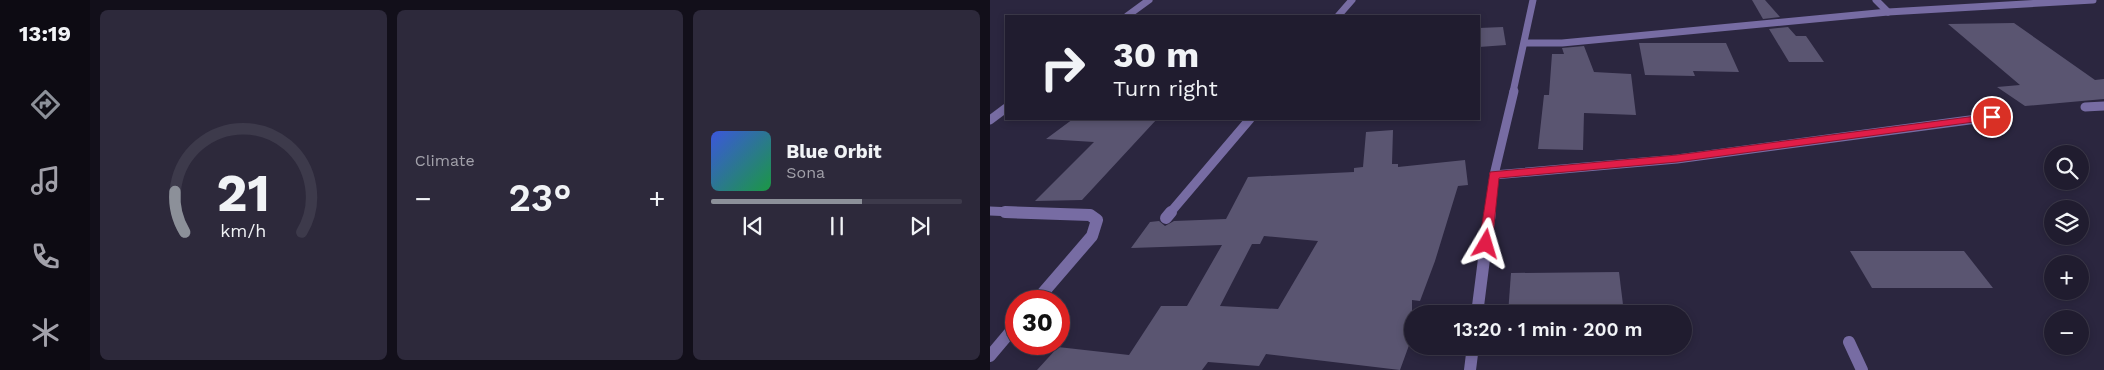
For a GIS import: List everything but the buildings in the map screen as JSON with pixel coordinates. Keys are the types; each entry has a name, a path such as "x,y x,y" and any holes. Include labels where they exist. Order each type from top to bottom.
{"street":[{"path":"1128,15 1149,0"},
{"path":"1339,15 1352,0"},
{"path":"1478,305 1494,175 1525,43 1533,0"},
{"path":"1876,0 1888,12"},
{"path":"1525,43 1562,43 1888,12 2093,0"},
{"path":"2085,107 2104,106"},
{"path":"990,120 1005,109"},
{"path":"1494,175 1677,158 1992,117"},
{"path":"1166,218 1249,120"},
{"path":"990,211 1090,215 1097,220 1092,236 1045,290"},
{"path":"990,356 1005,338"},
{"path":"1849,342 1862,370"},
{"path":"1470,370 1472,355"}],"route":[{"path":"1486,244 1494,175 1677,158 1992,117"}]}
